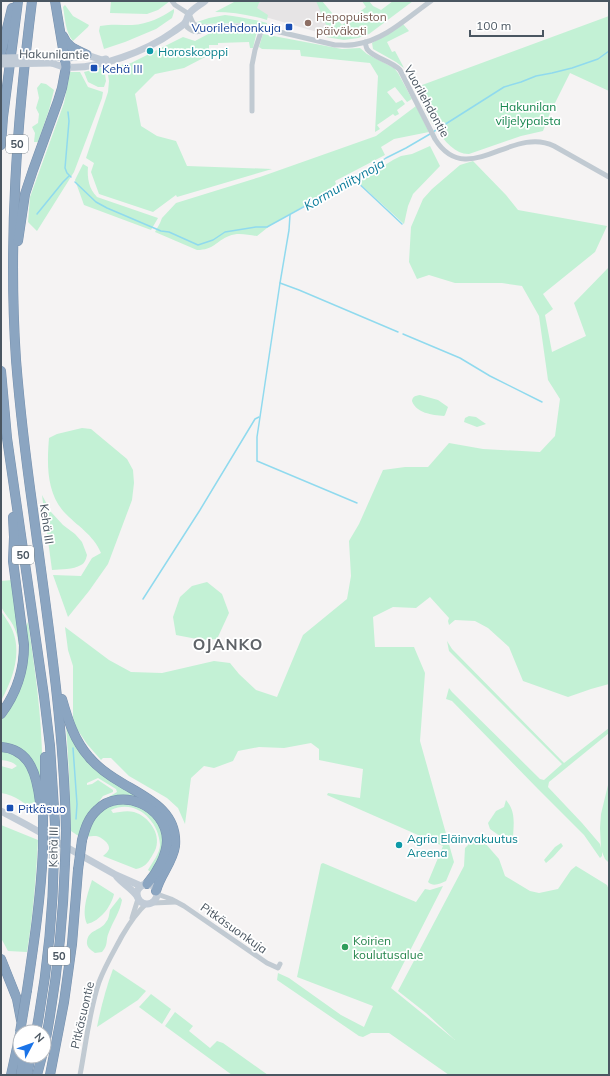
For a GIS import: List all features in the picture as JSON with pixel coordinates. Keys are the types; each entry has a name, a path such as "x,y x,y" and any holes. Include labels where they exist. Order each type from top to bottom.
{"highway":[{"path":"1,53 13,1"},
{"name":"50","path":"1,145 18,1"},
{"name":"Kehä III","path":"32,1 16,158 12,253 16,361 22,427 54,673 65,788 66,831 62,922 59,956 49,1024"},
{"path":"13,288 17,267 19,236 25,194 58,101 66,67 55,1"},
{"path":"60,29 64,40 73,49 86,55"},
{"name":"Kehä III","path":"1,372 6,438 41,672 50,746 55,824 53,894 44,986 37,1024"},
{"path":"1,714 9,703 16,688 24,653 13,561 13,517 6,470 6,438"},
{"path":"22,1024 42,877 43,817 45,800 45,746 40,697 41,672"},
{"path":"54,673 74,735 88,756 115,779 154,802 169,818 174,832 174,850 158,885 157,892"},
{"path":"1,747 16,750 26,758 33,771 43,817"},
{"path":"50,1075 66,987 72,944 82,840 92,815 100,807 116,800 137,801 146,805 160,820 165,829 167,840 165,854 151,880 144,885"},
{"path":"1,960 17,999 20,1010 21,1024"},
{"path":"11,1075 13,1064"},
{"path":"21,1075 22,1064"},
{"path":"27,1075 30,1064"},
{"path":"37,1075 40,1064"},
{"path":"40,1075 41,1064"}],"main road":[{"name":"Hakunilantie","path":"1,64 53,60 86,55 102,60 118,56 158,38 179,24 193,6 201,1"},
{"name":"Hakunilantie","path":"1,58 53,60 66,67 86,67 115,60 151,45 172,33 185,22 187,13 205,1"},
{"path":"3,813 116,875 144,885 151,885 157,892 155,900 149,904 143,904 133,890 120,881 116,875"},
{"path":"137,897 138,890 144,885"}],"street":[{"path":"172,1 175,5 187,13 195,24 199,26 239,26 262,29 335,45 350,45 378,38 431,1"},
{"path":"185,22 187,27 195,32 203,31 212,27"},
{"path":"252,111 252,65 262,29"},
{"name":"Vuorilehdontie","path":"365,42 367,49 396,66 400,70 430,130 439,145 451,156 461,160 473,159 516,145 530,142 541,142 547,143 609,177"},
{"name":"Pitkäsuonkuja","path":"157,892 171,898 189,909 267,963 278,968 280,964"},
{"name":"Pitkäsuontie","path":"132,919 137,897"},
{"path":"149,904 176,902"},
{"name":"Pitkäsuontie","path":"80,1075 93,1005 99,982 109,958 132,919 141,908 149,904"}],"shaded area":[{"name":"Hepopuiston päiväkoti","path":"262,1 316,1 339,31 338,38 255,14 256,6"}],"green space":[{"path":"111,1 170,1 158,10 147,14 110,13"},
{"path":"236,1 262,1 259,3 257,8 268,15 267,20 241,14 215,12"},
{"path":"316,1 322,1 342,25 366,7 362,1 369,1 373,6 381,10 393,1 413,1 369,34 358,38 344,40 326,37 328,29"},
{"path":"65,5 73,16 89,25 73,41 68,33 66,24 63,7"},
{"path":"174,9 172,18 156,29 104,49 99,31 100,26 132,25 149,22"},
{"path":"225,15 267,23 267,27 240,23 199,24 197,22"},
{"name":"Hakunilan viljelypalsta","path":"609,16 609,91 570,73 550,113 543,131 521,136 469,154 460,152 451,147 443,139 429,117 414,88"},
{"path":"403,24 409,31 387,42 392,52 395,51 404,68 373,49 372,43"},
{"path":"257,31 253,48 250,48 249,42 218,43 218,45 209,45 209,55 184,68 155,74 135,94 141,126 157,136 176,141 187,166 272,169 177,197 176,195 153,212 99,194 91,172 94,163 86,158 108,92 109,81 107,68 131,63 183,37 195,41 212,32"},
{"path":"263,34 342,49 360,48 367,54 394,68 412,99 407,102 395,87 387,92 396,103 402,100 405,104 397,110 399,114 395,116 393,114 377,125 380,129 375,132 378,76 370,63 301,56 300,50 262,49 259,47"},
{"path":"104,67 106,81 104,87 98,87 88,82 84,72"},
{"path":"70,72 80,72 88,87 103,92 102,98 74,172 37,231 28,222 30,197 64,103"},
{"path":"41,83 46,84 54,90 38,142 34,142 35,133 32,127 38,123 39,114 36,108 39,98 37,88"},
{"path":"416,106 429,132 394,139 381,147 385,155 335,181 336,184 325,194 272,224 257,236 236,234 225,238 207,249 197,250 155,232 162,218 176,203 260,177 376,136"},
{"path":"430,146 440,166 413,194 408,206 404,224 358,182 401,156 412,154"},
{"path":"473,161 506,195 518,210 607,226 595,252 543,294 553,309 545,315 552,352 586,336 574,303 609,267 609,684 568,697 523,681 509,647 488,628 475,621 455,620 449,625 449,618 430,597 416,608 393,607 373,617 375,647 414,647 425,673 420,741 454,862 446,881 434,885 428,882 443,846 327,795 328,793 360,798 363,769 319,760 319,749 311,743 284,748 259,747 238,751 233,761 214,768 204,766 191,778 185,824 178,808 167,798 129,776 111,758 103,758 101,760 87,744 75,726 73,717 73,666 68,650 65,627 109,660 131,672 162,673 214,661 230,663 256,690 277,697 303,635 347,599 351,576 349,541 359,524 383,470 405,467 428,467 449,443 483,449 540,452 555,436 560,399 548,380 539,316 522,286 502,283 455,283 429,275 417,279 409,262 411,227 423,199 432,189 460,165"},
{"path":"83,164 88,167 89,183 97,197 158,218 151,230 84,205 75,180"},
{"path":"420,395 438,400 448,407 445,415 425,413 417,408 412,401 414,396"},
{"path":"469,416 476,417 486,424 477,427 464,422 465,418"},
{"path":"82,428 91,429 127,459 133,470 134,483 132,500 108,564 68,617 53,575 81,576 92,558 101,553 98,546 89,535 64,512 54,496 48,467 49,438 57,434"},
{"path":"42,495 51,512 82,542 87,555 84,562 78,567 52,570"},
{"path":"12,580 21,647 18,666 19,650 16,633 13,625 1,606 1,581"},
{"path":"207,582 222,594 229,613 217,639 202,640 176,635 173,617 180,597 192,586"},
{"path":"1,611 15,636 16,655 13,674 1,701"},
{"path":"28,622 41,724 42,786 35,768 1,745 1,719 13,702 25,628"},
{"path":"447,641 452,649 564,763 609,728 609,733 549,782 548,787 582,823 600,844 601,848 601,814 609,781 609,863 605,859 602,852 602,856 600,858 584,835 452,701 446,699 449,688 540,779 544,780 562,764 449,651"},
{"path":"17,668 14,685 10,692 15,675"},
{"path":"66,724 79,749 161,810 167,854 155,810 111,800 80,837 71,831","holes":["98,778 116,789 117,792 98,803 103,796 113,792 113,790 98,780 92,784 87,785 87,783"]},
{"path":"1,750 14,752 29,768 37,802 36,815 21,801 1,793 1,766 12,769 17,766 11,762 1,760"},
{"path":"506,800 512,810 513,815 513,841 504,839 490,829 488,823 496,811 504,807"},
{"path":"122,803 133,804 151,813 162,829 164,842 162,854 152,873 148,870 159,851 159,836 150,820 137,809 120,807 111,810 113,813 126,811 134,812 144,817 152,826 157,837 157,842 156,848 146,865 136,869 103,856 109,849 107,843 103,839 96,836 86,837 94,820 102,810"},
{"path":"1,825 38,840 34,896 27,952 8,951 1,938"},
{"path":"478,835 499,859 505,876 530,891 539,893 558,889 571,870 576,866 607,885 609,890 609,1075 449,1075 389,1033 371,1033 363,1037 359,1036 277,980 278,973 289,978 341,1015 364,1027 373,1006 297,977 321,864 323,863 416,902 425,889 430,890 443,886 391,988 455,1040 426,1013 398,991 464,866 465,848"},
{"path":"561,843 563,846 546,863 544,860 555,847"},
{"path":"92,880 114,894 113,899 104,913 96,920 87,924 85,919 85,908"},
{"path":"120,897 122,900 121,904 108,935 105,947 102,952 95,953 87,945 88,937 104,925 108,919 110,910"},
{"path":"113,969 146,991 138,1000 97,1027 108,983"},
{"path":"151,994 171,1009 162,1024 139,1007"},
{"path":"175,1012 193,1026 189,1031 210,1048 217,1041 223,1043 268,1075 232,1075 165,1026"}],"waterway":[{"name":"Kormuniitynoja","path":"433,132 504,87 536,76 572,68 598,59 609,51"},
{"path":"68,112 69,121 65,168 71,177"},
{"name":"Kormuniitynoja","path":"75,182 96,202 107,208 198,245 213,240 225,232 256,227 267,227 356,178 386,158 430,134"},
{"path":"37,214 69,176"},
{"path":"354,179 402,224"},
{"path":"290,215 280,283 398,332"},
{"path":"280,283 257,437 257,461 357,503"},
{"path":"403,334 460,358 490,376 542,402"},
{"path":"143,599 200,510 255,419 259,417"},
{"path":"73,748 77,804 76,819"}],"place":[{"name":"Hepopuiston päiväkoti","path":"308,23"},
{"name":"Vuorilehdonkuja","path":"289,27"},
{"name":"Horoskooppi","path":"150,51"},
{"name":"Kehä III","path":"94,68"},
{"name":"Pitkäsuo","path":"10,808"},
{"name":"Agria Eläinvakuutus Areena","path":"399,845"},
{"name":"Koirien koulutusalue","path":"345,947"}],"district":[{"name":"OJANKO","path":"228,644"}]}
